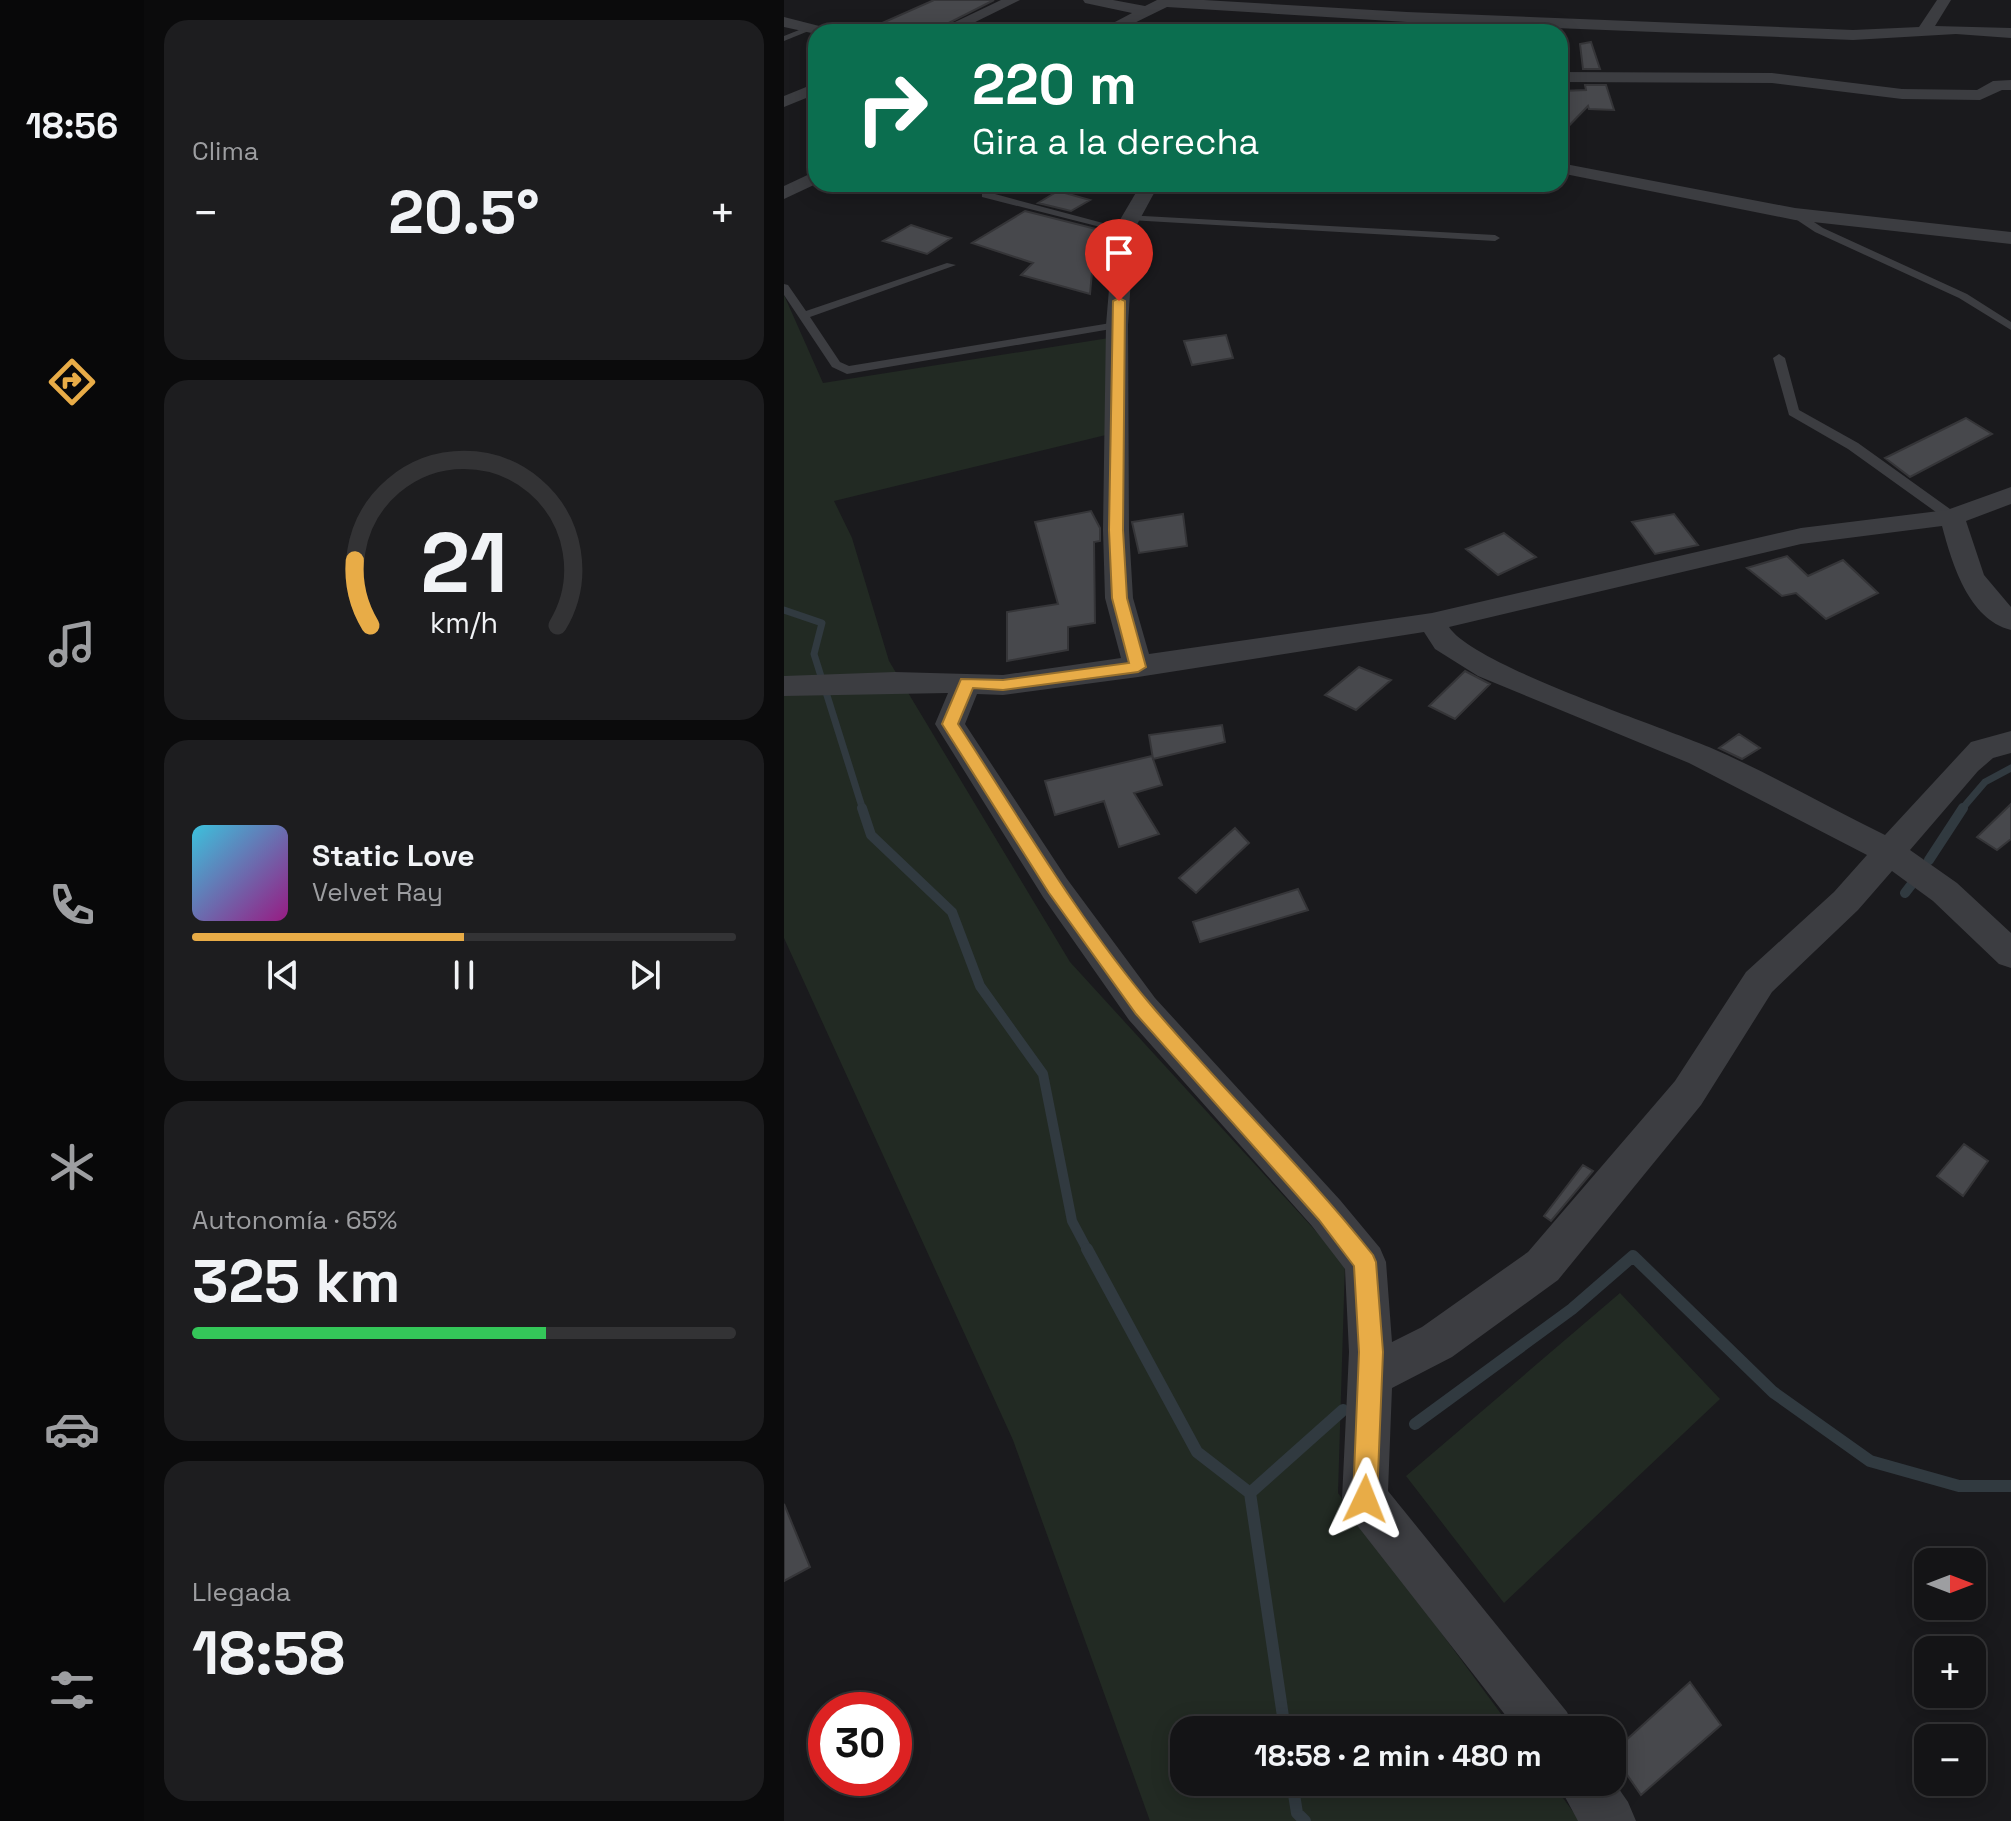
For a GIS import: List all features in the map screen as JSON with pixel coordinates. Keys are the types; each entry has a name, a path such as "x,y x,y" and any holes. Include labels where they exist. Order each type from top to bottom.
{"street":[{"path":"960,24 1013,0"},
{"path":"1090,0 1146,11"},
{"path":"1924,31 1944,0"},
{"path":"1121,24 1166,1 1407,17 1853,35 1924,31 2011,33"},
{"path":"1623,25 1645,8"},
{"path":"784,22 808,27"},
{"path":"1568,77 1772,78 1902,94 1980,95 1999,85 2011,85"},
{"path":"784,102 808,92"},
{"path":"1568,170 1795,214 2011,238"},
{"path":"784,193 808,181"},
{"path":"1138,667 1119,598 1116,530 1117,325 1127,223 1145,192"},
{"path":"784,686 895,682 1003,685 1432,622 1801,536 1952,517 2011,495"},
{"path":"1952,517 1971,581 1993,607 2011,621"},
{"path":"1432,622 1445,643 1488,669 1700,755 1889,852 1945,892 2011,954"},
{"path":"967,683 950,724 1055,888 1142,1009 1326,1213 1365,1262 1370,1376 1365,1499 1538,1716"},
{"path":"1370,1376 1437,1342 1543,1266 1688,1093 1759,982 1846,901 1982,750 2011,742"},
{"path":"1592,1796 1609,1821"}],"lane":[{"path":"784,39 808,33"},
{"path":"991,192 986,195 1127,223 1495,238"},
{"path":"1795,214 1819,230 1963,296 2011,327"},
{"path":"805,315 951,265"},
{"path":"784,287 836,364 847,370 1117,325"},
{"path":"1779,358 1793,412 1853,446 1952,517"}],"shaded area":[{"path":"784,295 823,383 1109,338 1110,434 834,501 852,538 889,661 1070,962 1345,1263 1338,1493 1503,1716 1170,1716 1170,1796 1561,1796 1580,1821 1150,1821 1013,1440 784,938"},
{"path":"1620,1293 1720,1399 1504,1603 1406,1476"}],"building":[{"path":"934,0 994,0 947,24 880,24"},
{"path":"1591,42 1600,69 1583,69 1580,44"},
{"path":"1585,85 1606,85 1614,110 1589,109 1588,106 1568,127 1568,91 1586,90"},
{"path":"1056,192 1090,200 1071,211 1038,203"},
{"path":"1025,211 1096,229 1090,294 1021,275 1033,263 972,243"},
{"path":"911,225 951,238 927,254 883,241"},
{"path":"1226,335 1233,358 1192,365 1184,341"},
{"path":"1966,418 1992,434 1910,477 1885,458"},
{"path":"1091,511 1100,528 1100,541 1094,542 1095,623 1068,627 1068,650 1007,661 1007,612 1058,604 1035,522"},
{"path":"1183,514 1187,546 1139,553 1132,522"},
{"path":"1674,514 1698,545 1655,554 1632,522"},
{"path":"1504,533 1536,557 1498,575 1466,549"},
{"path":"1787,556 1808,576 1843,560 1878,593 1826,619 1796,593 1782,596 1747,568"},
{"path":"1359,667 1391,680 1356,710 1325,695"},
{"path":"1465,671 1490,684 1455,719 1429,706"},
{"path":"1222,725 1225,742 1153,759 1149,735"},
{"path":"1739,734 1760,748 1742,759 1719,748"},
{"path":"1152,756 1162,785 1134,793 1159,834 1119,847 1104,801 1055,815 1045,781"},
{"path":"2011,804 2011,839 1997,850 1977,837"},
{"path":"1235,828 1249,843 1196,893 1179,878"},
{"path":"1298,889 1308,910 1200,942 1193,922"},
{"path":"1964,1144 1988,1161 1963,1196 1937,1176"},
{"path":"1583,1165 1593,1171 1551,1221 1544,1216"},
{"path":"784,1504 810,1567 784,1581"},
{"path":"1690,1682 1721,1725 1641,1795 1626,1773 1626,1740"}],"waterway":[{"path":"784,610 822,623 814,654 863,810"},
{"path":"1961,810 1985,782 2011,768"},
{"path":"862,808 871,835 952,912 980,986 1043,1074 1072,1221 1088,1251"},
{"path":"1929,860 1963,808"},
{"path":"1905,893 1915,880"},
{"path":"1087,1249 1197,1452 1250,1493"},
{"path":"1415,1424 1572,1309 1633,1256 1773,1392 1870,1461 1959,1486 2011,1486"},
{"path":"1250,1493 1343,1410"},
{"path":"1250,1493 1283,1716"},
{"path":"1294,1796 1297,1813 1305,1821"}],"route":[{"path":"1119,301 1116,530 1119,598 1138,667 1003,685 967,683 950,724 1055,888 1142,1009 1326,1213 1365,1262 1371,1352 1365,1499"}]}
